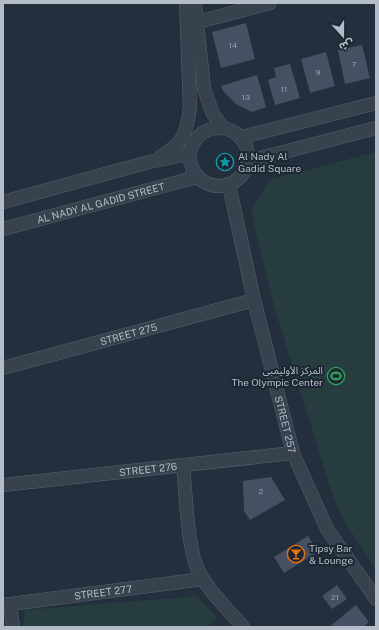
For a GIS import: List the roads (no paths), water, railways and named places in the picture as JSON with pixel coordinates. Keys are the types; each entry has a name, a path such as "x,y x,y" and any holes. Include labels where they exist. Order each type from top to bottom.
{"street":[{"path":"186,3 204,88 213,114 223,128"},
{"path":"149,162 174,149 183,136 188,122 190,107 191,24 195,3"},
{"path":"191,24 270,3"},
{"path":"242,138 376,103"},
{"path":"214,128 223,128 234,131 242,138 249,152 249,161 242,176 229,185 212,186 197,177 193,170 190,154 192,145 198,137 205,131 214,128"},
{"path":"249,161 376,128"},
{"path":"3,202 149,162 190,154"},
{"name":"AL NADY AL GADID STREET","path":"3,229 197,177"},
{"name":"STREET 257","path":"229,185 254,300 293,453 327,529 376,599"},
{"name":"STREET 275","path":"3,368 254,300"},
{"name":"STREET 276","path":"3,485 293,453"},
{"path":"183,466 193,555 203,579 243,627"},
{"name":"STREET 277","path":"7,604 203,579"},
{"path":"7,604 13,627"}],"place":[{"name":"Al Nady Al Gadid Square","path":"225,162"},
{"name":"المركز الأوليمبى The Olympic Center","path":"336,376"},
{"name":"Tipsy Bar & Lounge","path":"296,554"}]}
